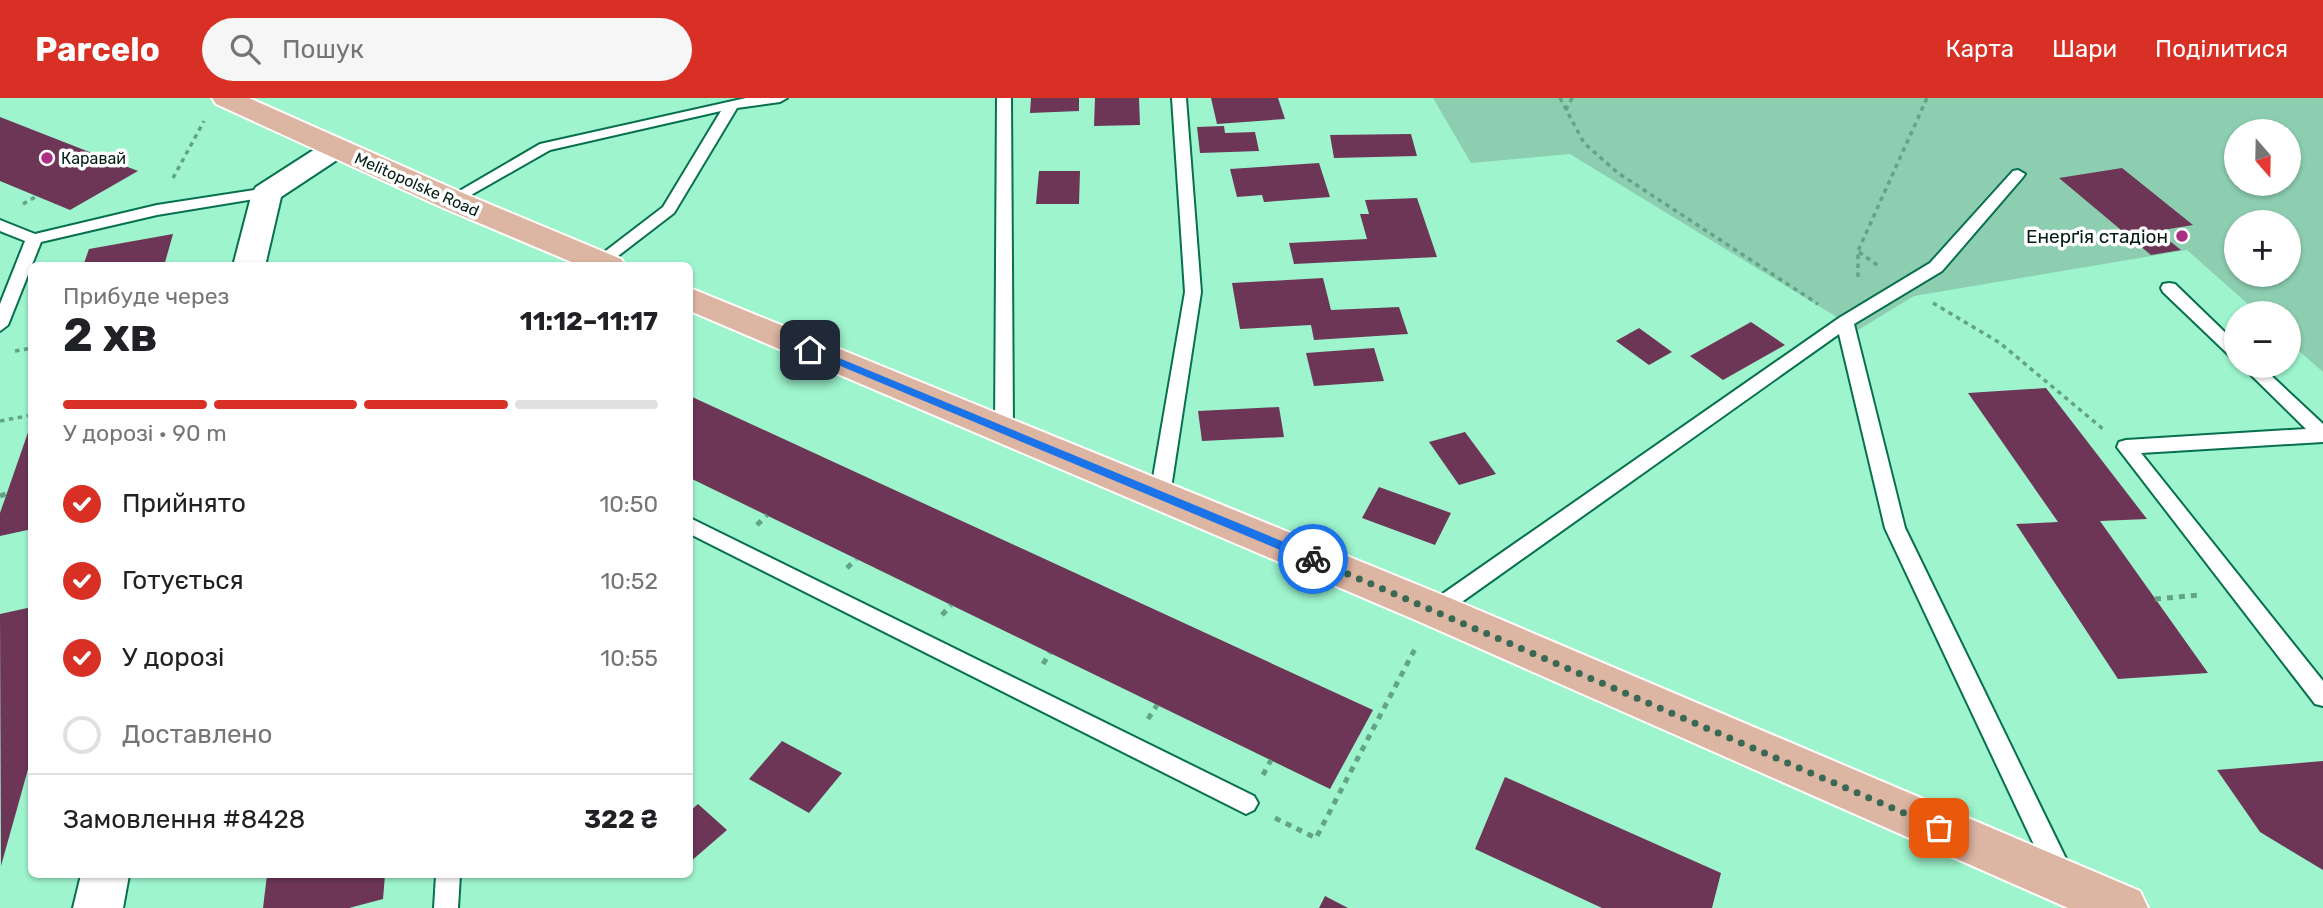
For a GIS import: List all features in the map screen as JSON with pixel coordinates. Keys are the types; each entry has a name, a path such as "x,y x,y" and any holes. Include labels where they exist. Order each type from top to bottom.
{"main road":[{"name":"Melitopolske Road","path":"227,98 594,262"},
{"path":"693,300 1435,610 2123,908"}],"street":[{"path":"250,262 267,193 336,148"},
{"path":"97,908 104,878"}],"lane":[{"path":"452,200 545,147 732,104 780,98"},
{"path":"1004,98 1004,430"},
{"path":"1160,495 1193,292 1179,98"},
{"path":"605,262 669,210 732,104"},
{"path":"1435,610 1845,322 1936,267 2018,174"},
{"path":"0,225 34,239 157,210 267,193"},
{"path":"0,325 6,296 34,239"},
{"path":"2169,288 2224,341"},
{"path":"1845,322 1895,528 2064,883"},
{"path":"2263,378 2323,435"},
{"path":"2126,447 2323,435"},
{"path":"2126,447 2323,697"},
{"path":"693,526 1246,803"},
{"path":"446,908 448,878"}],"path":[{"path":"157,210 199,126 227,98"},
{"path":"1560,98 1584,142 1618,173 1845,322 1858,282 1858,251 1927,98"},
{"path":"1566,111 1572,98"},
{"path":"1858,251 1903,285 2000,343 2126,447"},
{"path":"0,421 28,416"},
{"path":"1246,803 1316,838 1435,610"}],"green space":[{"path":"1433,98 2323,98 2323,372 2301,353 2301,301 2244,301 2229,287 2301,287 2301,210 2224,210 2224,283 2187,250 1914,296 1858,330 1570,154 1471,163"}],"building":[{"path":"1031,98 1079,98 1079,111 1030,113"},
{"path":"1095,98 1139,98 1140,125 1094,126"},
{"path":"1211,98 1278,98 1285,119 1217,124"},
{"path":"0,117 138,171 70,210 0,181"},
{"path":"1224,126 1225,133 1255,132 1259,151 1200,153 1197,127"},
{"path":"1411,134 1417,156 1334,158 1330,135"},
{"path":"1319,163 1330,197 1264,202 1262,195 1237,197 1230,169"},
{"path":"2122,168 2193,225 2157,231 2181,250 2151,255 2059,178"},
{"path":"1039,171 1080,171 1079,204 1036,204"},
{"path":"1417,198 1437,257 1294,264 1289,243 1367,239 1360,214 1369,214 1365,200"},
{"path":"173,234 165,262 84,262 89,249"},
{"path":"1323,278 1331,310 1399,307 1408,334 1314,340 1311,325 1240,329 1232,283"},
{"path":"1751,322 1785,345 1723,380 1690,356"},
{"path":"1639,328 1672,352 1649,365 1616,341"},
{"path":"1374,348 1384,381 1314,386 1306,353"},
{"path":"2046,388 2147,519 2100,521 2208,673 2118,679 2016,524 2058,522 1968,393"},
{"path":"693,397 1373,710 1330,789 693,479"},
{"path":"1279,407 1284,437 1202,441 1198,411"},
{"path":"28,432 28,530 0,536 0,513"},
{"path":"1465,432 1496,474 1459,485 1429,442"},
{"path":"1379,487 1451,513 1435,545 1362,518"},
{"path":"28,608 28,769 1,866 0,614"},
{"path":"782,741 842,773 809,813 749,779"},
{"path":"2323,761 2323,870 2260,832 2217,770"},
{"path":"1505,777 1721,873 1712,908 1602,908 1475,849"},
{"path":"698,804 727,830 693,859 693,808"},
{"path":"267,878 385,878 383,899 349,908 263,908"},
{"path":"1325,896 1348,908 1319,908"}],"way so far":[{"path":"1313,559 1939,828"}],"place":[{"name":"Каравай","path":"47,158"},
{"name":"Енерґія стадіон","path":"2182,236"}],"route":[{"path":"810,350 1313,559"}]}
